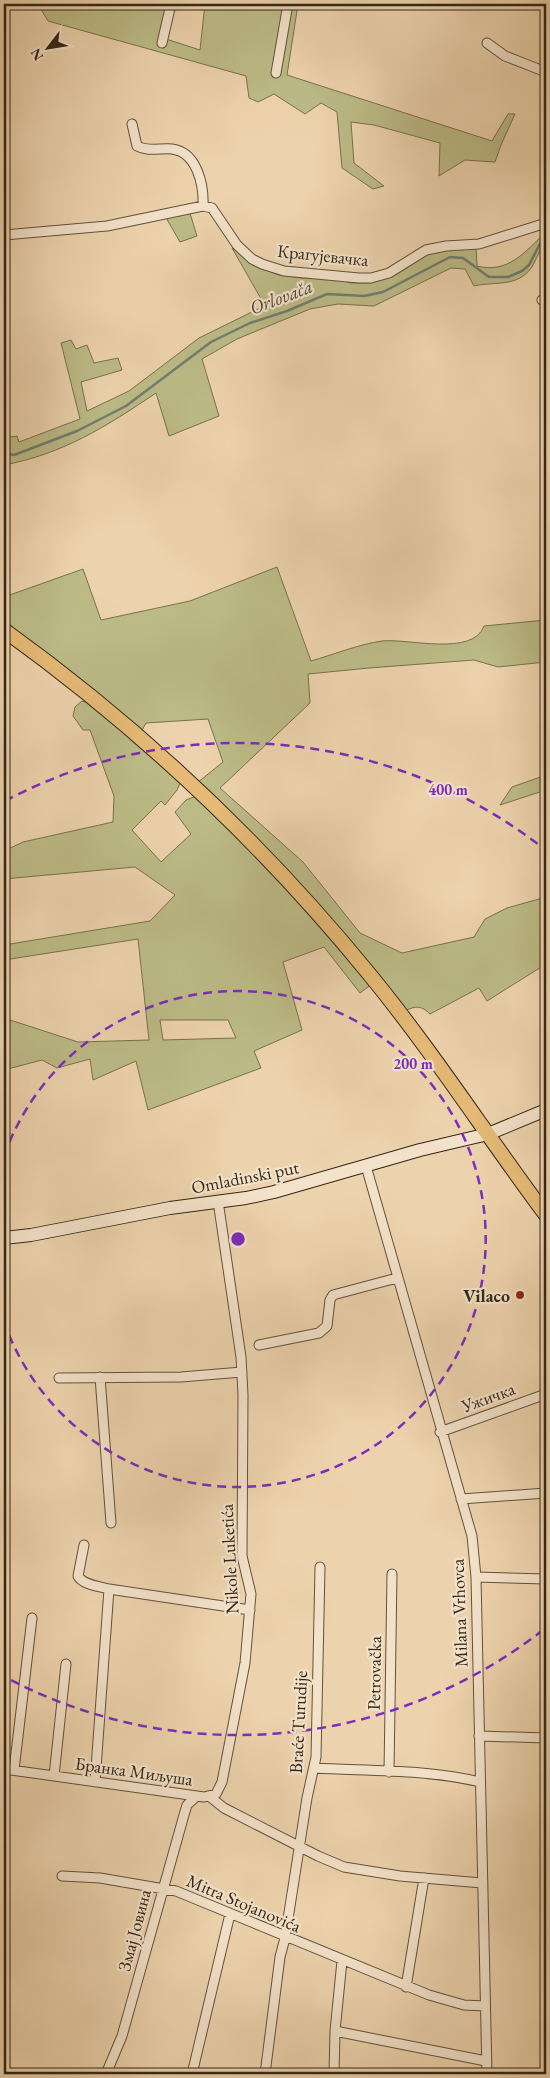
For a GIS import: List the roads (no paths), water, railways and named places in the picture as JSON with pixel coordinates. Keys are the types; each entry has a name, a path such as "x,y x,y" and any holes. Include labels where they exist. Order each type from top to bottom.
{"main road":[{"path":"4,630 97,701 169,764 215,806 282,875 369,974 413,1030 546,1215"}],"street":[{"path":"162,44 171,4"},
{"path":"276,73 288,4"},
{"path":"487,43 505,56 546,72"},
{"path":"4,235 107,226 203,206 204,193 191,160 180,151 146,149 137,146 132,124"},
{"name":"Крагујевачка","path":"203,206 212,208 237,245 262,264 284,271 359,278 371,278 389,273 426,250 446,246 480,244 546,223"},
{"name":"Omladinski put","path":"4,1238 31,1235 274,1192 420,1150 488,1134 546,1110"},
{"name":"Milana Vrhovca","path":"366,1166 440,1432 472,1536 476,1577 487,2074"},
{"name":"Nikole Luketića","path":"210,1796 219,1790 222,1782 244,1662 251,1594 242,1556 242,1372 218,1201"},
{"path":"260,1346 319,1333 327,1326 330,1300 333,1295 397,1278"},
{"path":"59,1378 100,1376 181,1377 242,1372"},
{"path":"100,1376 111,1523"},
{"name":"Ужичка","path":"440,1432 546,1394"},
{"path":"460,1499 546,1493"},
{"path":"84,1545 78,1570 81,1580 109,1589 250,1610"},
{"name":"Braće Turudije","path":"265,2074 280,1957 285,1938 307,1798 314,1768 320,1567"},
{"name":"Petrovačka","path":"388,1772 392,1574"},
{"path":"476,1577 546,1579"},
{"path":"95,1782 109,1589"},
{"path":"14,1770 32,1618"},
{"name":"Бранка Миљуша","path":"54,1776 66,1664"},
{"path":"479,1736 546,1738"},
{"path":"314,1768 388,1772 480,1782"},
{"name":"Бранка Миљуша","path":"4,1769 197,1796 210,1796"},
{"name":"Змај Јовина","path":"106,2074 122,2036 185,1810 197,1796"},
{"path":"210,1796 224,1808 344,1867 367,1872 482,1883"},
{"name":"Mitra Stojanovića","path":"62,1876 100,1878 176,1891 285,1938 406,1986 464,2005 485,2006"},
{"path":"406,1986 424,1878"},
{"path":"192,2074 230,1914"},
{"path":"334,2074 335,2031 342,1961"},
{"path":"335,2031 486,2061"}],"waterway":[{"name":"Orlovača","path":"4,453 14,455 77,431 126,406 211,342 250,323 287,311 327,294 364,296 383,292 450,257 463,258 489,277 508,277 522,271 529,265 542,240 546,238"}],"place":[{"name":"Vilaco","path":"520,1295"}]}
